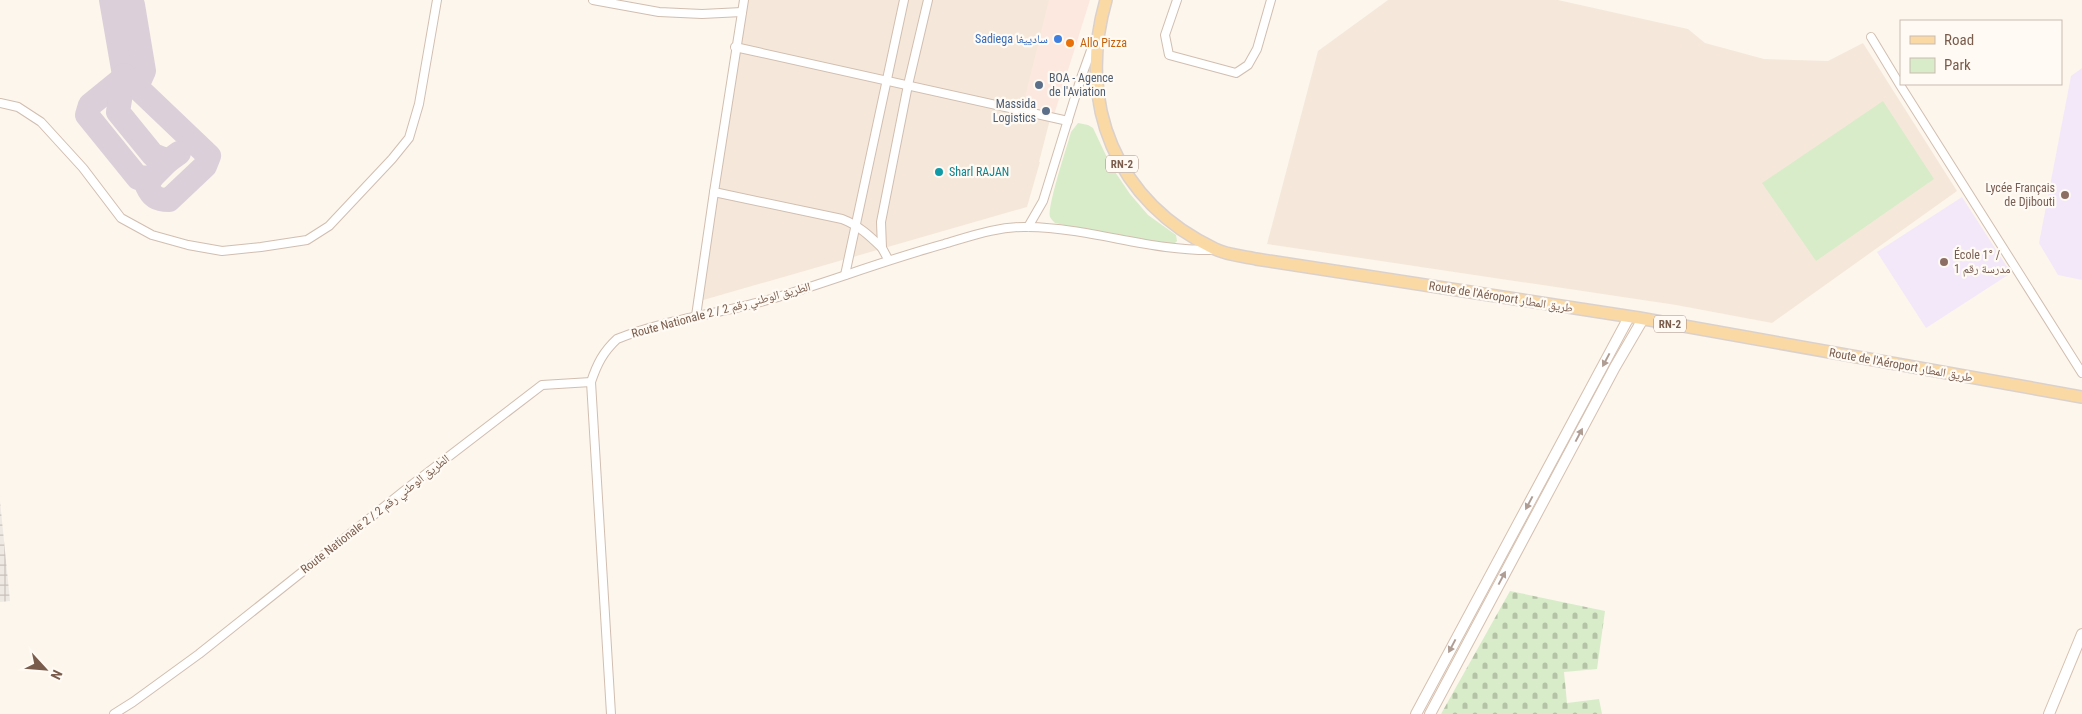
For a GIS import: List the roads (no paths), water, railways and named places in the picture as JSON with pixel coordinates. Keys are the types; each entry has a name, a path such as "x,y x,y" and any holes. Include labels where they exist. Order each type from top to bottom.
{"main road":[{"name":"Route de l'Aéroport طريق المطار","path":"1106,0 1097,34 1096,81 1098,105 1105,130 1128,176 1144,196 1182,230 1217,250 1256,259 1643,319 2082,396"},
{"path":"1416,714 1629,317"},
{"path":"1430,714 1615,367 1643,319"},
{"path":"1483,589 1493,594"},
{"path":"2049,714 2082,634"}],"street":[{"path":"0,103 18,107 41,122 83,168 121,218 152,235 188,245 222,251 308,240 329,226 392,159 409,138 419,104 437,0"},
{"path":"593,0 659,12 702,14 742,12"},
{"path":"696,316 735,47 744,0"},
{"path":"845,276 854,224 904,0"},
{"path":"882,248 881,222 908,85 928,0"},
{"path":"1177,0 1165,35 1169,56 1236,73 1248,65 1257,49 1271,0"},
{"path":"1028,227 1043,201 1080,81 1097,34"},
{"path":"1871,37 2082,373"},
{"path":"735,47 1068,121"},
{"path":"714,192 842,219 854,224 869,235 882,248 888,260"},
{"name":"Route Nationale 2 / الطريق الوطني رقم 2","path":"114,714 199,654 409,487 542,385 592,382 598,361 607,348 617,339 696,316 768,300 845,276 888,260 993,230 1028,227 1075,231 1158,247 1191,251 1217,250"},
{"path":"592,382 611,714"}],"place":[{"name":"Sadiega سادييغا","path":"1058,39"},
{"name":"Allo Pizza","path":"1070,43"},
{"name":"BOA - Agence de l'Aviation","path":"1039,85"},
{"name":"Massida Logistics","path":"1046,111"},
{"name":"Sharl RAJAN","path":"939,172"},
{"name":"Lycée Français de Djibouti","path":"2065,195"},
{"name":"École 1° / مدرسة رقم 1","path":"1944,262"}]}
